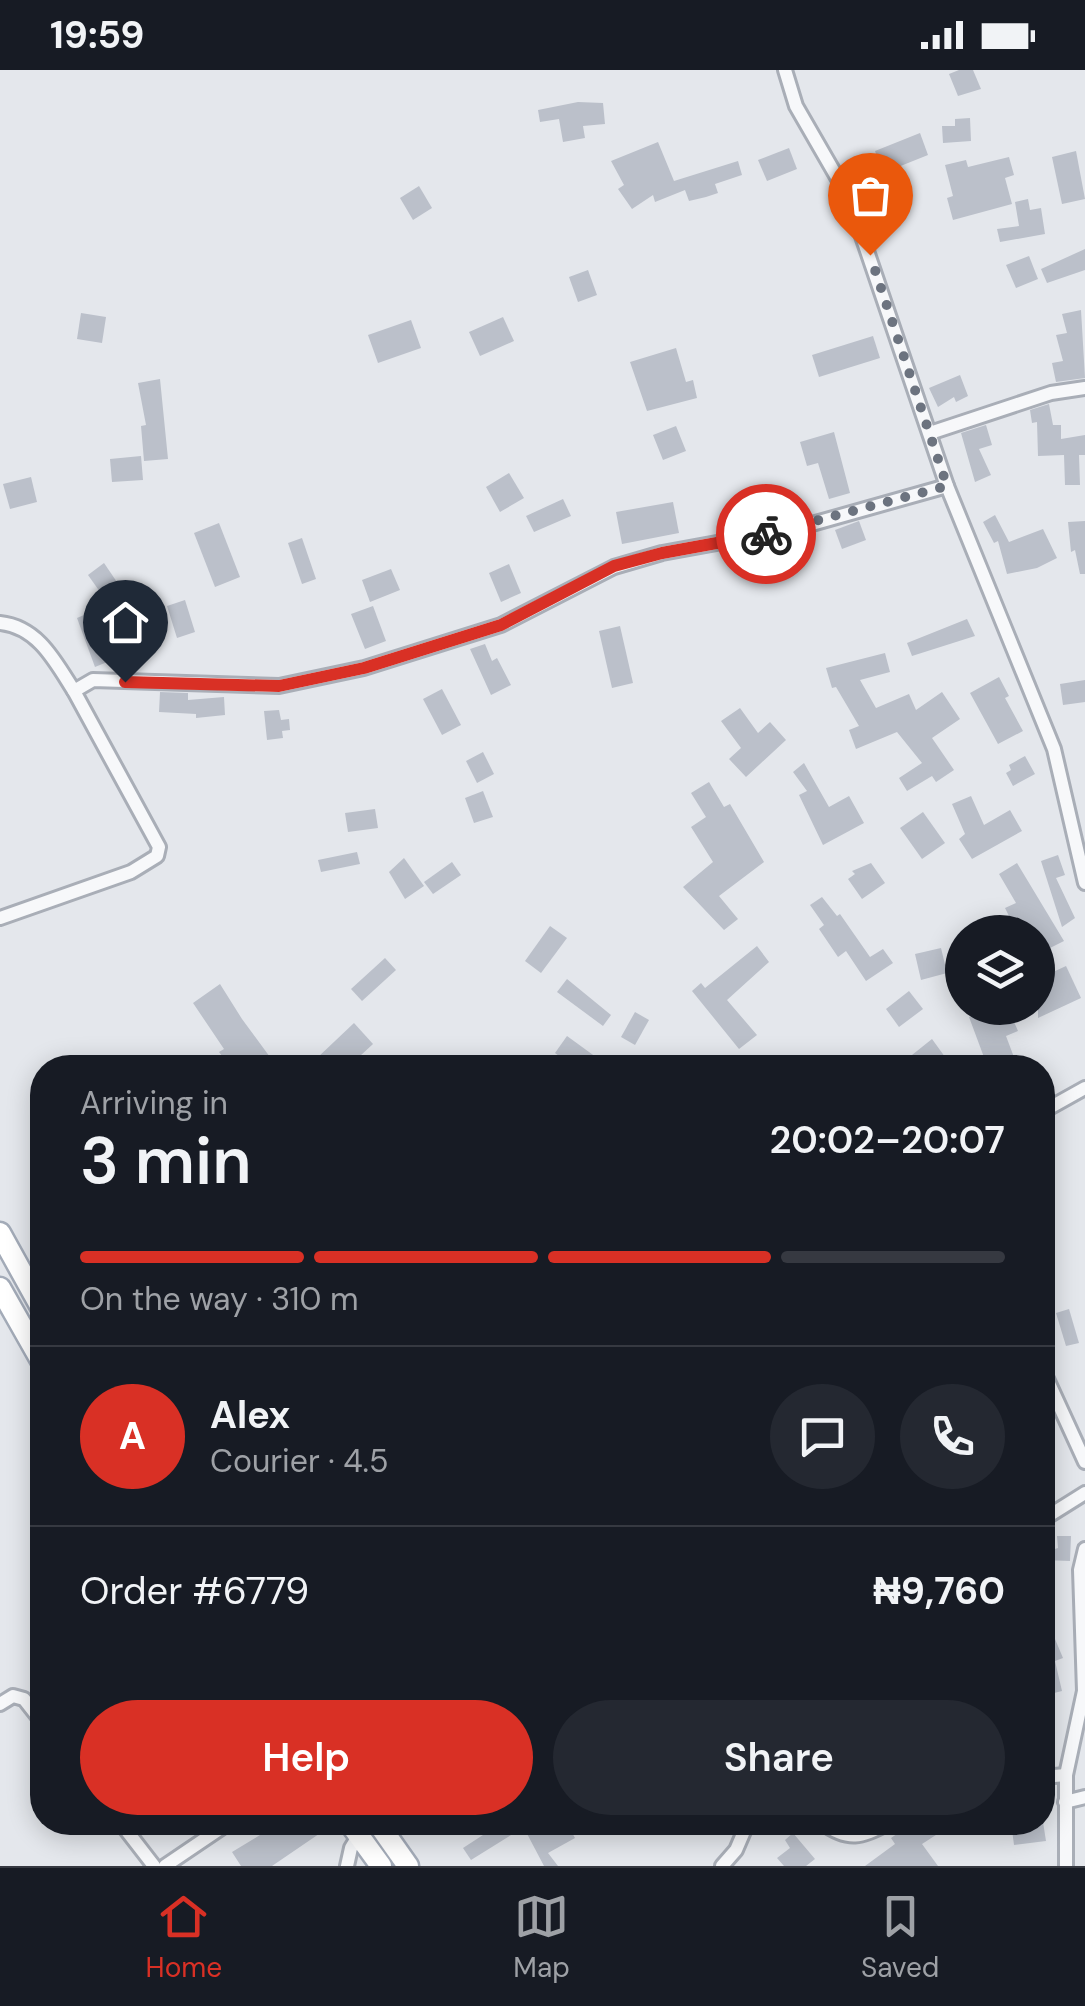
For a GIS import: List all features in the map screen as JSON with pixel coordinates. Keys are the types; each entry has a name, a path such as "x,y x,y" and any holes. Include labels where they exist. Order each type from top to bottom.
{"main road":[{"path":"0,1234 30,1288"},
{"path":"0,1288 30,1341"},
{"path":"358,1835 381,1866"},
{"path":"386,1835 408,1866"}],"street":[{"path":"785,70 796,106 849,198 947,486 1054,750 1085,883"},
{"path":"930,432 1051,393 1085,388"},
{"path":"74,691 93,680 279,686 364,668 501,625 614,566 662,553 794,530 947,486"},
{"path":"0,623 18,625 34,636 74,691 159,848 157,856 131,872 0,918"},
{"path":"1055,1105 1085,1088"},
{"path":"1055,1396 1085,1462"},
{"path":"1055,1512 1085,1493"},
{"path":"1066,1866 1066,1775 1084,1692 1080,1570 1085,1549"},
{"path":"0,1704 14,1696 24,1699 30,1707"},
{"path":"1055,1775 1066,1775"},
{"path":"1065,1802 1085,1796"},
{"path":"130,1835 154,1866"},
{"path":"165,1866 211,1835"},
{"path":"348,1866 353,1835"},
{"path":"722,1866 742,1835"},
{"path":"838,1835 867,1835"}],"building":[{"path":"973,70 981,89 958,96 949,74"},
{"path":"578,102 603,103 605,124 583,126 585,138 563,142 559,119 540,122 538,110"},
{"path":"970,118 971,141 943,143 942,126 955,126 955,119"},
{"path":"920,133 928,155 883,173 875,151"},
{"path":"658,142 674,181 738,161 742,175 715,184 718,193 706,197 689,201 685,190 655,202 653,195 632,209 618,189 624,185 611,161"},
{"path":"789,148 797,169 767,181 758,160"},
{"path":"1076,151 1085,199 1062,204 1052,157"},
{"path":"1009,157 1014,175 1005,178 1012,204 953,220 947,198 953,196 945,165 966,160 968,167"},
{"path":"419,186 432,208 413,220 400,198"},
{"path":"1028,199 1030,210 1041,208 1045,234 1000,242 997,229 1019,226 1015,202"},
{"path":"1085,249 1085,270 1047,283 1041,269"},
{"path":"1029,256 1038,279 1016,288 1006,265"},
{"path":"588,270 597,295 578,302 569,277"},
{"path":"1081,310 1085,378 1056,382 1052,363 1063,361 1056,335 1067,333 1062,314"},
{"path":"81,313 106,317 102,343 77,339"},
{"path":"503,317 514,341 480,356 469,332"},
{"path":"411,320 421,348 378,363 368,335"},
{"path":"873,336 880,358 819,377 812,355"},
{"path":"676,348 686,382 693,380 697,398 647,411 630,362"},
{"path":"960,375 968,396 956,402 954,397 938,407 929,388"},
{"path":"160,379 168,459 144,461 141,426 146,425 138,383"},
{"path":"1049,404 1053,425 1061,425 1061,439 1085,435 1085,455 1079,455 1080,485 1065,485 1064,455 1038,456 1037,422 1032,423 1030,410"},
{"path":"986,425 992,445 979,449 991,475 975,482 961,433"},
{"path":"676,426 686,451 663,460 653,435"},
{"path":"834,432 850,493 829,499 818,463 807,466 800,442"},
{"path":"141,456 143,480 112,482 110,459"},
{"path":"509,473 524,498 500,512 486,487"},
{"path":"31,477 37,502 10,509 3,484"},
{"path":"563,499 571,516 534,532 526,516"},
{"path":"673,502 679,533 622,544 616,512"},
{"path":"995,515 1009,542 1043,529 1057,558 1037,568 1007,574 998,541 994,543 983,522"},
{"path":"859,521 866,540 842,549 835,530"},
{"path":"1085,521 1085,574 1080,574 1075,550 1071,552 1068,522"},
{"path":"219,523 240,577 215,587 194,533"},
{"path":"302,538 316,579 302,584 288,543"},
{"path":"104,563 121,588 105,599 88,575"},
{"path":"509,564 521,593 501,602 489,573"},
{"path":"391,569 400,590 370,602 362,580"},
{"path":"185,600 195,632 177,638 167,606"},
{"path":"373,606 386,641 365,649 351,614"},
{"path":"98,609 117,658 95,667 77,618"},
{"path":"967,619 975,636 912,656 907,643"},
{"path":"620,626 633,683 612,688 599,631"},
{"path":"485,644 492,661 497,658 511,685 491,695 470,649"},
{"path":"885,653 890,672 860,680 876,708 909,694 916,710 942,692 960,719 932,738 954,770 936,782 932,776 907,791 899,778 922,763 897,732 856,749 849,730 859,726 836,687 832,688 826,668"},
{"path":"999,677 1009,696 1005,698 1023,731 998,744 970,693"},
{"path":"1085,680 1085,702 1063,705 1060,684"},
{"path":"442,689 461,725 442,735 423,699"},
{"path":"160,692 188,693 188,700 224,697 225,715 196,718 196,714 159,712"},
{"path":"740,708 758,733 770,722 786,740 746,777 729,759 741,748 721,721"},
{"path":"279,710 281,720 289,719 290,730 282,731 283,738 267,740 264,711"},
{"path":"483,752 494,774 477,783 466,761"},
{"path":"1025,756 1035,774 1013,786 1006,773 1011,770 1009,765"},
{"path":"804,763 829,807 849,796 864,823 823,845 799,795 807,791 793,772"},
{"path":"709,782 724,807 730,804 764,862 719,896 738,919 724,930 683,887 713,862 691,827 706,817 691,793"},
{"path":"483,791 493,817 474,823 465,798"},
{"path":"971,796 984,825 1010,810 1022,831 972,859 959,839 965,834 952,804"},
{"path":"375,809 378,828 348,832 345,813"},
{"path":"923,812 945,843 922,859 900,828"},
{"path":"357,852 360,864 321,872 318,860"},
{"path":"1058,855 1065,875 1056,878 1075,918 1062,927 1041,861"},
{"path":"404,858 424,886 405,899 389,872"},
{"path":"452,862 461,875 433,894 424,882"},
{"path":"871,863 885,883 862,899 848,879 855,874 852,871"},
{"path":"1017,863 1048,915 1008,915 1005,908 1016,903 999,874"},
{"path":"822,897 837,916 840,914 870,957 883,949 893,963 866,981 846,951 838,957 819,929 824,925 810,905"},
{"path":"550,926 567,938 541,973 525,961"},
{"path":"1055,926 1064,941 1055,946"},
{"path":"757,946 769,962 727,1000 757,1035 739,1049 692,991 701,983 705,988"},
{"path":"941,948 945,974 921,980 915,954"},
{"path":"385,958 396,970 362,1001 351,989"},
{"path":"1066,966 1081,998 1055,1010 1055,971"},
{"path":"567,979 611,1015 603,1026 557,992"},
{"path":"220,984 268,1055 221,1055 219,1052 224,1049 193,1003"},
{"path":"909,991 923,1009 899,1027 886,1009"},
{"path":"635,1012 649,1020 635,1045 621,1037"},
{"path":"354,1023 373,1044 361,1055 320,1055"},
{"path":"972,1025 1015,1025 1018,1031 1006,1036 1013,1055 983,1055"},
{"path":"567,1036 593,1055 558,1055 555,1053"},
{"path":"932,1039 944,1055 912,1055"},
{"path":"1069,1309 1079,1343 1066,1346 1056,1313"},
{"path":"1057,1536 1071,1536 1070,1561 1055,1560"},
{"path":"1055,1639 1063,1658 1055,1661"},
{"path":"1055,1661 1062,1691 1055,1693"},
{"path":"260,1835 317,1835 272,1866 241,1866 232,1852"},
{"path":"483,1835 511,1835 471,1860 463,1848"},
{"path":"528,1835 573,1835 575,1838 548,1853 558,1866 544,1866"},
{"path":"795,1835 815,1859 806,1866 784,1866 777,1858 790,1848 785,1840"},
{"path":"936,1835 922,1844 938,1866 865,1866 895,1844 891,1838"},
{"path":"1013,1835 1045,1835 1046,1841 1014,1845"}],"way so far":[{"path":"766,534 794,530 947,486 870,255"}],"route":[{"path":"125,682 279,686 364,668 501,625 614,566 766,534"}]}
